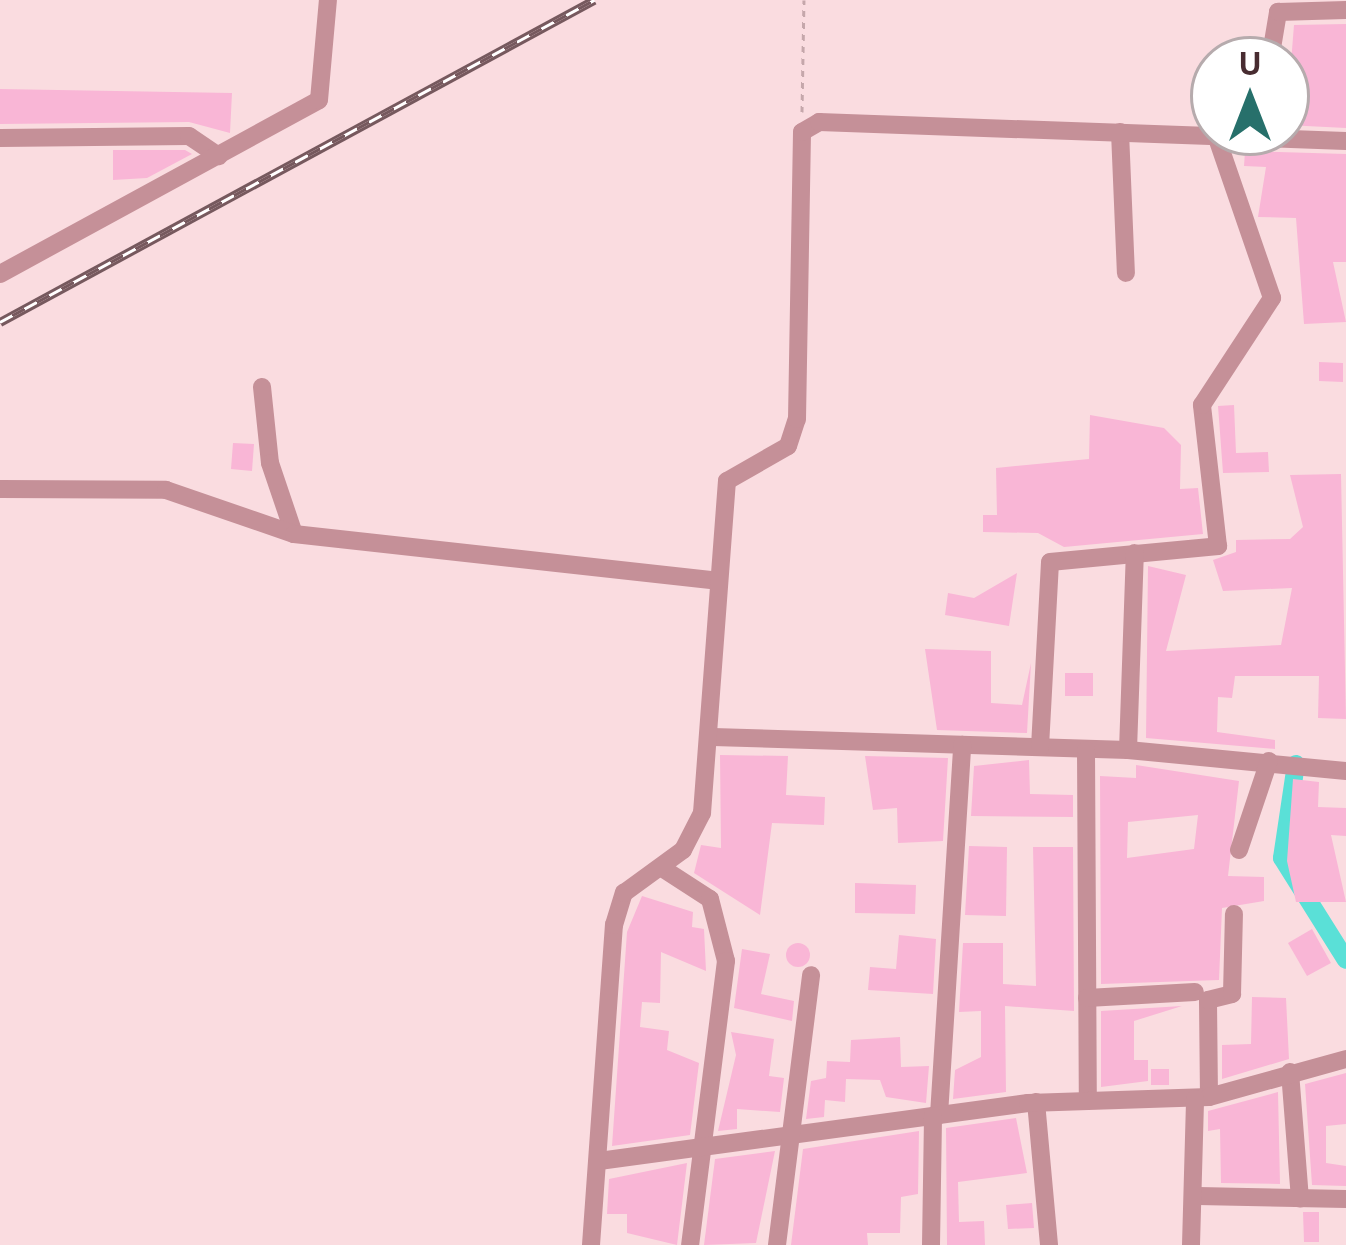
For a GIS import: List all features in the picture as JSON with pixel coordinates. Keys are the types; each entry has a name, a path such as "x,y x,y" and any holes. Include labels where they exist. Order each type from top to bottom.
{"street":[{"path":"0,274 319,100 328,0"},
{"path":"1277,36 1286,5 1346,10"},
{"path":"591,1245 614,925 624,893 662,868 703,813 713,737 717,581 727,481 788,446 797,419 802,132 819,122 1190,134"},
{"path":"1120,132 1126,273"},
{"path":"0,138 189,136 219,156"},
{"path":"1310,138 1346,141"},
{"path":"1040,747 1042,577 1069,555 1218,546 1202,405 1220,392 1233,342 1272,307 1223,156"},
{"path":"262,387 270,463 294,535"},
{"path":"0,489 166,490 294,535 717,581"},
{"path":"1127,750 1136,553"},
{"path":"713,737 1127,750 1346,771"},
{"path":"931,1245 962,745"},
{"path":"1086,750 1088,1098"},
{"path":"1239,850 1269,761"},
{"path":"662,868 710,899 725,961 696,1154 691,1245"},
{"path":"1191,1245 1208,1000 1232,994 1234,914"},
{"path":"777,1245 783,1137 811,975"},
{"path":"1087,998 1195,992"},
{"path":"599,1161 696,1154 783,1137 1036,1102 1202,1098 1346,1059"},
{"path":"1290,1072 1300,1199"},
{"path":"1036,1102 1048,1245"},
{"path":"1198,1196 1346,1199"}],"path":[{"path":"802,132 804,0"}],"building":[{"path":"1346,24 1346,128 1310,126 1310,36 1293,36 1294,25"},
{"path":"0,89 232,93 230,133 189,122 0,124"},
{"path":"113,150 185,150 192,154 147,178 113,180"},
{"path":"1346,154 1346,262 1333,262 1346,322 1304,324 1296,218 1258,217 1266,167 1244,166 1245,156"},
{"path":"1319,362 1343,363 1343,382 1319,381"},
{"path":"1234,405 1236,453 1268,452 1269,472 1223,473 1218,406"},
{"path":"1090,415 1164,428 1181,445 1180,489 1198,488 1203,534 1064,547 1038,533 983,532 983,515 997,515 996,468 1089,459"},
{"path":"233,443 254,444 252,471 231,469"},
{"path":"1341,474 1346,719 1318,718 1319,676 1235,676 1232,698 1218,697 1217,732 1275,740 1275,749 1146,738 1148,566 1186,575 1166,651 1281,645 1292,588 1223,591 1213,560 1236,552 1236,540 1290,539 1303,527 1290,475"},
{"path":"1017,573 1009,626 945,615 948,593 974,598"},
{"path":"925,649 991,651 991,703 1022,705 1031,663 1027,733 937,730"},
{"path":"1065,673 1093,673 1093,696 1065,696"},
{"path":"720,755 788,756 786,795 825,797 824,825 772,823 760,915 694,873 701,845 721,848"},
{"path":"865,756 948,758 943,841 898,843 897,808 873,810"},
{"path":"1029,760 1030,794 1073,795 1073,817 971,816 974,766"},
{"path":"1136,765 1239,781 1228,876 1264,877 1264,901 1222,908 1219,980 1101,984 1100,776 1136,778","holes":["1198,815 1194,849 1127,858 1128,822"]},
{"path":"1293,779 1319,782 1318,807 1346,808 1346,836 1331,835 1346,902 1296,902 1287,861"},
{"path":"969,846 1007,847 1006,916 965,915"},
{"path":"1033,847 1073,847 1074,1011 1005,1006 1006,1092 953,1099 955,1070 981,1057 981,1011 959,1012 963,943 1003,943 1003,984 1036,986"},
{"path":"855,883 916,885 915,914 855,913"},
{"path":"642,896 693,912 692,927 704,929 706,971 661,952 660,1003 642,1002 640,1027 669,1031 667,1050 699,1063 690,1135 612,1146 627,932"},
{"path":"1312,929 1331,963 1307,976 1288,943"},
{"path":"899,935 936,939 933,994 868,990 870,967 896,969"},
{"path":"798,943 807,946 807,964 798,967 789,964 786,955 789,946"},
{"path":"742,949 770,954 761,994 794,1001 792,1021 734,1008"},
{"path":"1252,997 1286,998 1289,1059 1222,1079 1222,1045 1251,1044"},
{"path":"1182,1006 1134,1021 1134,1060 1148,1060 1148,1081 1101,1087 1101,1011"},
{"path":"731,1032 774,1039 769,1076 784,1078 780,1112 737,1109 737,1129 718,1131 736,1055"},
{"path":"900,1037 901,1067 929,1066 926,1103 886,1097 880,1080 846,1079 845,1102 825,1100 824,1117 806,1119 811,1081 826,1078 827,1061 850,1062 851,1040"},
{"path":"1151,1069 1169,1069 1169,1085 1151,1085"},
{"path":"1346,1073 1346,1124 1326,1126 1326,1163 1346,1166 1346,1186 1312,1185 1305,1084"},
{"path":"1278,1092 1280,1184 1221,1183 1220,1129 1208,1131 1208,1111"},
{"path":"1016,1118 1027,1173 958,1182 959,1222 984,1221 985,1245 947,1245 946,1128"},
{"path":"919,1131 918,1194 901,1197 900,1233 867,1233 868,1245 791,1245 803,1149"},
{"path":"775,1151 756,1243 704,1245 715,1159"},
{"path":"687,1163 677,1245 627,1233 627,1214 607,1214 609,1179"},
{"path":"1032,1203 1034,1228 1008,1229 1006,1205"},
{"path":"1303,1212 1319,1212 1319,1242 1304,1242"}],"waterway":[{"path":"1296,764 1282,858 1346,960"}],"railway":[{"path":"0,322 594,0"}]}
